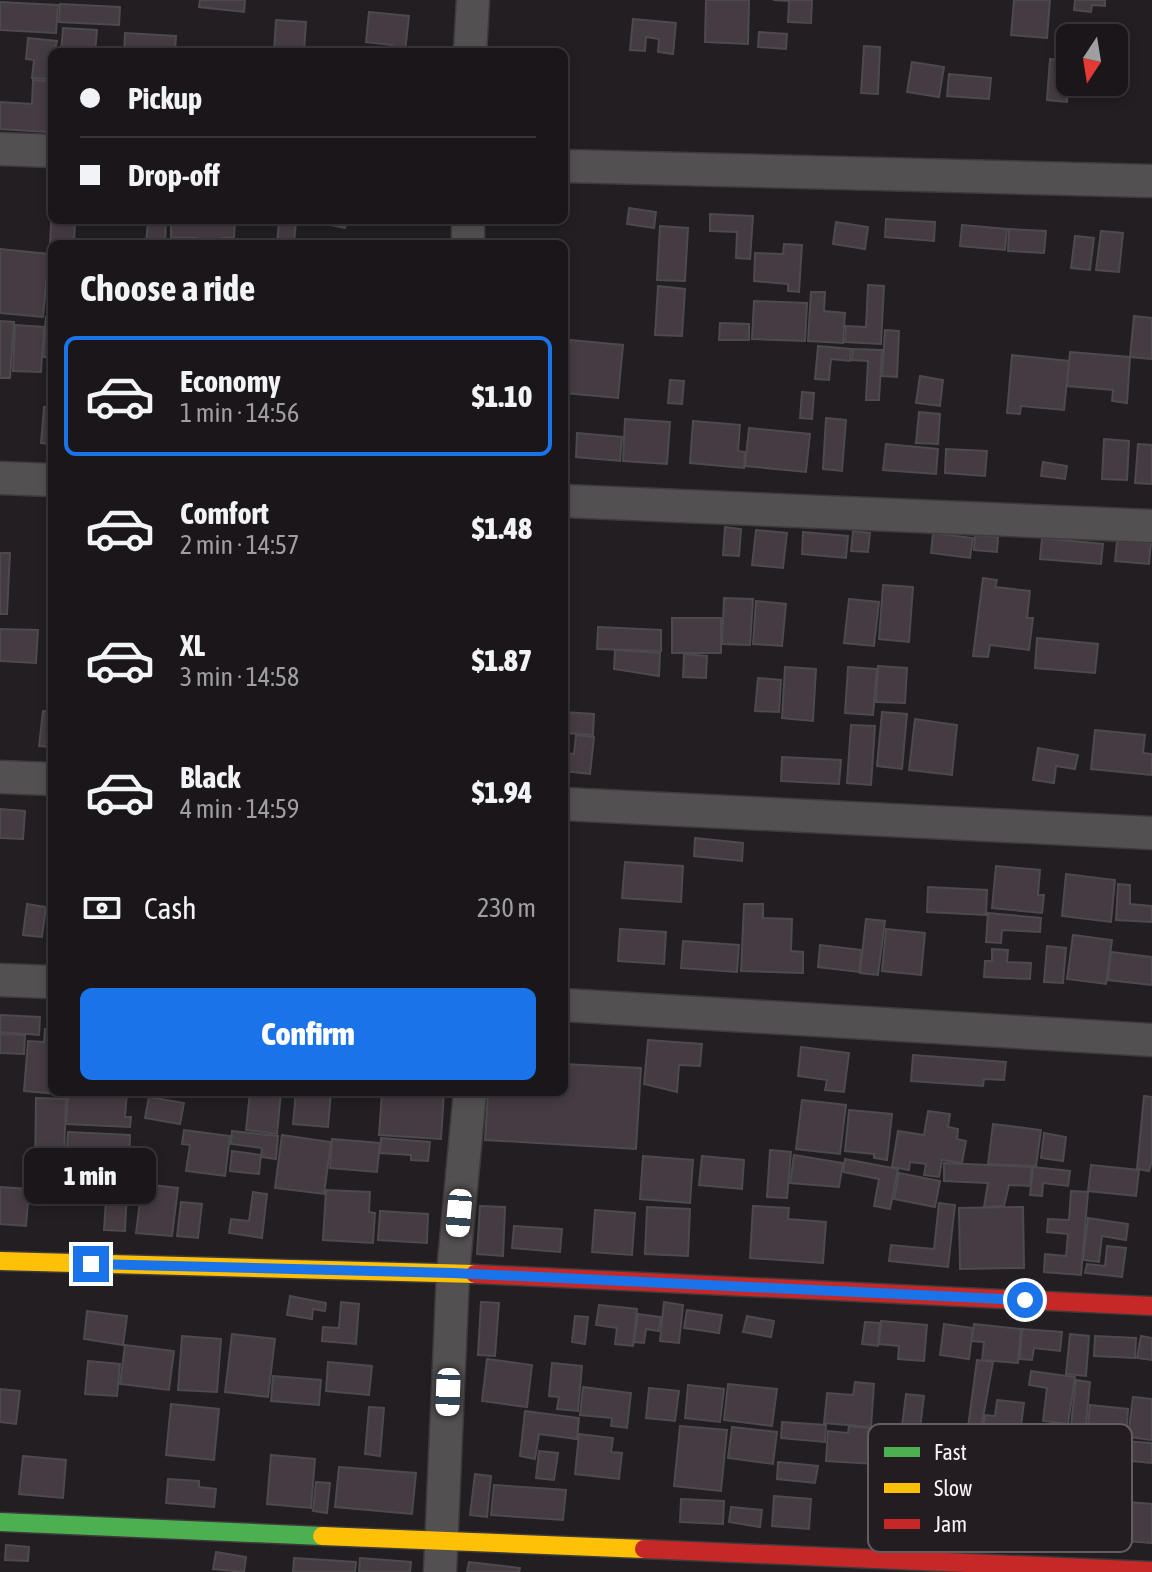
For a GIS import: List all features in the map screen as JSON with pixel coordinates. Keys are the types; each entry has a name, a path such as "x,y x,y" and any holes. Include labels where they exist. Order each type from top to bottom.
{"street":[{"path":"470,48 473,0"},
{"path":"0,149 48,151"},
{"path":"568,166 1152,181"},
{"path":"0,478 48,480"},
{"path":"568,501 1152,526"},
{"path":"0,777 48,779"},
{"path":"568,804 1152,833"},
{"path":"0,980 48,982"},
{"path":"568,1005 1152,1040"},
{"path":"441,1556 453,1273 470,1096"},
{"path":"0,1261 453,1273 1152,1306"},
{"path":"0,1522 441,1556 1152,1571"}],"building":[{"path":"200,0 245,0 244,12 199,7"},
{"path":"706,0 749,0 748,44 705,42"},
{"path":"773,0 812,0 811,23 788,22 789,1"},
{"path":"1014,0 1050,0 1047,38 1011,35"},
{"path":"1075,0 1105,0 1105,6 1092,5 1091,12 1074,10"},
{"path":"0,2 58,5 56,33 0,30"},
{"path":"60,4 120,7 119,25 59,22"},
{"path":"369,12 409,16 405,48 366,42"},
{"path":"633,19 676,23 673,54 658,52 659,39 646,37 645,51 630,50"},
{"path":"276,20 306,22 304,48 274,48"},
{"path":"63,28 97,30 95,48 61,48"},
{"path":"759,32 787,34 786,49 758,47"},
{"path":"125,33 176,36 175,48 124,48"},
{"path":"28,38 57,41 55,48 48,48 48,79 32,78 34,60 26,59"},
{"path":"864,46 880,47 878,94 861,93"},
{"path":"1050,59 1056,60 1056,96 1067,96 1067,102 1047,100"},
{"path":"912,62 944,67 939,97 907,92"},
{"path":"949,74 991,78 989,99 947,96"},
{"path":"33,80 48,81 47,132 0,129 0,102 32,104"},
{"path":"629,208 656,212 654,228 627,224"},
{"path":"710,214 753,216 750,259 736,258 737,232 710,231"},
{"path":"886,219 935,222 934,241 885,237"},
{"path":"836,222 868,227 865,249 833,244"},
{"path":"51,224 75,224 74,240 50,240"},
{"path":"148,224 166,224 165,240 146,240"},
{"path":"171,224 235,224 234,238 171,238"},
{"path":"279,224 296,224 294,240 277,240"},
{"path":"962,225 1007,229 1005,250 960,246"},
{"path":"660,226 688,228 685,281 657,280"},
{"path":"1009,229 1046,231 1044,253 1008,251"},
{"path":"1101,231 1123,233 1119,272 1096,270"},
{"path":"1075,236 1094,238 1090,270 1071,268"},
{"path":"784,244 802,245 799,292 788,291 788,284 754,281 755,253 783,254"},
{"path":"0,249 48,254 43,317 0,313"},
{"path":"868,285 884,286 881,344 845,342 846,326 866,327"},
{"path":"658,286 685,289 682,336 655,335"},
{"path":"811,292 825,292 824,311 845,313 843,343 808,341"},
{"path":"754,301 807,303 805,341 752,339"},
{"path":"1134,316 1152,318 1152,359 1130,357"},
{"path":"46,317 48,317 48,357 43,357"},
{"path":"0,321 14,322 10,378 0,378"},
{"path":"720,323 749,324 749,340 719,340"},
{"path":"15,325 44,327 41,372 13,371"},
{"path":"885,330 899,331 897,377 882,376"},
{"path":"570,340 623,345 618,398 568,393"},
{"path":"818,346 851,349 850,361 831,359 829,380 815,379"},
{"path":"853,349 882,350 879,400 866,400 868,361 852,360"},
{"path":"1070,352 1130,357 1127,403 1112,401 1113,390 1067,386"},
{"path":"1012,355 1069,361 1064,410 1021,406 1020,414 1007,413"},
{"path":"920,376 943,380 940,406 916,403"},
{"path":"670,380 684,381 682,404 668,403"},
{"path":"802,392 814,393 812,419 800,418"},
{"path":"44,407 48,408 48,444 41,443"},
{"path":"919,412 940,414 938,444 916,443"},
{"path":"826,418 846,420 842,471 823,469"},
{"path":"625,419 670,422 667,464 623,461"},
{"path":"693,421 740,425 738,451 745,452 744,468 690,463"},
{"path":"749,428 810,434 806,472 745,466"},
{"path":"577,433 622,437 620,461 576,457"},
{"path":"1104,439 1129,441 1127,480 1102,479"},
{"path":"886,444 938,449 936,474 883,470"},
{"path":"1138,444 1152,445 1152,484 1135,483"},
{"path":"946,449 987,451 985,476 945,473"},
{"path":"1043,462 1067,466 1065,479 1041,476"},
{"path":"725,527 741,529 739,556 723,555"},
{"path":"756,530 787,533 783,568 752,565"},
{"path":"853,531 870,533 868,552 851,551"},
{"path":"803,532 848,536 846,558 802,554"},
{"path":"933,533 973,538 970,558 931,553"},
{"path":"975,535 998,537 997,552 974,550"},
{"path":"1042,538 1103,544 1101,564 1040,559"},
{"path":"1117,541 1151,543 1149,564 1115,561"},
{"path":"0,553 10,553 7,614 0,614"},
{"path":"983,578 997,580 995,587 1030,591 1027,618 1033,618 1029,650 990,645 988,657 973,656"},
{"path":"883,585 913,587 909,642 879,639"},
{"path":"724,598 753,599 750,645 722,644"},
{"path":"849,599 879,602 874,646 844,643"},
{"path":"756,601 786,604 782,646 753,644"},
{"path":"672,618 721,618 721,653 672,653"},
{"path":"598,627 661,630 661,651 597,649"},
{"path":"0,629 38,630 36,663 0,661"},
{"path":"1037,638 1098,644 1095,673 1035,668"},
{"path":"615,650 660,653 659,676 614,669"},
{"path":"684,654 707,656 706,678 683,677"},
{"path":"878,666 907,668 905,703 876,702"},
{"path":"785,667 816,669 813,721 782,718"},
{"path":"848,667 877,669 873,715 845,713"},
{"path":"758,678 781,680 779,712 755,711"},
{"path":"43,711 48,712 48,747 39,746"},
{"path":"568,712 594,714 593,735 568,733"},
{"path":"882,712 907,714 902,769 877,766"},
{"path":"915,719 957,725 952,775 909,770"},
{"path":"851,725 875,726 871,785 847,783"},
{"path":"1095,730 1145,735 1143,753 1152,754 1152,775 1091,769"},
{"path":"576,735 594,737 590,774 568,771 568,753 574,754"},
{"path":"1038,748 1078,755 1075,769 1056,766 1054,783 1033,780"},
{"path":"782,757 841,760 839,784 781,781"},
{"path":"0,809 25,811 23,839 0,838"},
{"path":"695,838 743,843 742,861 694,856"},
{"path":"625,862 683,866 681,902 622,898"},
{"path":"996,866 1040,870 1038,895 1044,895 1042,913 992,908"},
{"path":"1066,874 1115,880 1111,922 1062,916"},
{"path":"1118,884 1130,885 1130,904 1152,906 1152,922 1116,920"},
{"path":"928,887 987,890 986,915 927,912"},
{"path":"27,904 46,907 42,937 23,935"},
{"path":"744,904 763,904 763,918 792,919 791,951 803,952 803,973 741,971"},
{"path":"988,913 1041,918 1040,932 1002,930 1001,943 986,942"},
{"path":"866,919 885,921 878,975 860,973"},
{"path":"620,929 666,932 664,964 618,961"},
{"path":"886,929 925,933 921,975 882,971"},
{"path":"1073,935 1112,940 1106,984 1067,979"},
{"path":"683,941 739,945 737,972 681,968"},
{"path":"820,945 862,950 859,972 818,967"},
{"path":"1047,946 1066,948 1063,983 1044,982"},
{"path":"992,949 1008,950 1007,962 1031,963 1030,979 984,977 985,961 992,961"},
{"path":"1111,952 1152,957 1152,985 1108,980"},
{"path":"0,1015 40,1017 39,1035 0,1032"},
{"path":"45,1029 48,1029 48,1093 24,1091 28,1041 44,1042"},
{"path":"0,1034 25,1035 24,1054 0,1053"},
{"path":"648,1040 702,1044 700,1066 679,1065 677,1092 644,1084"},
{"path":"801,1047 849,1053 844,1092 825,1090 827,1080 798,1076"},
{"path":"913,1055 1006,1062 1004,1080 984,1079 983,1086 911,1081"},
{"path":"568,1064 641,1068 636,1149 485,1140 488,1096 568,1096"},
{"path":"68,1096 127,1096 125,1117 131,1117 130,1127 66,1124"},
{"path":"250,1096 281,1096 277,1134 246,1130"},
{"path":"296,1096 331,1096 328,1127 293,1124"},
{"path":"382,1096 444,1096 441,1139 379,1135"},
{"path":"1144,1096 1152,1097 1152,1161 1149,1171 1137,1169"},
{"path":"149,1097 184,1103 180,1124 145,1118"},
{"path":"36,1098 66,1099 64,1159 54,1159 54,1167 35,1167"},
{"path":"802,1100 846,1105 840,1154 796,1149"},
{"path":"849,1110 892,1114 887,1160 874,1158 874,1154 845,1151"},
{"path":"928,1111 950,1114 948,1127 958,1129 957,1139 966,1141 962,1163 942,1160 939,1177 924,1175 926,1164 910,1162 909,1170 892,1167 898,1131 924,1135"},
{"path":"993,1124 1041,1130 1036,1166 988,1164"},
{"path":"184,1130 230,1136 225,1176 186,1171 190,1145 182,1144"},
{"path":"232,1131 278,1136 276,1159 261,1157 262,1148 231,1144"},
{"path":"68,1132 130,1135 129,1165 66,1162"},
{"path":"1044,1133 1066,1137 1063,1161 1041,1158"},
{"path":"282,1135 331,1142 324,1194 275,1188"},
{"path":"381,1138 430,1142 428,1161 411,1160 411,1155 380,1153"},
{"path":"332,1139 380,1143 377,1172 330,1168"},
{"path":"770,1150 791,1152 787,1198 767,1197"},
{"path":"232,1151 261,1155 259,1174 230,1171"},
{"path":"794,1155 843,1163 839,1187 790,1183"},
{"path":"643,1156 693,1160 690,1203 640,1199"},
{"path":"702,1156 744,1160 742,1189 699,1185"},
{"path":"845,1159 898,1169 890,1209 874,1206 879,1179 843,1172"},
{"path":"944,1163 1032,1167 1030,1186 1009,1185 1004,1206 984,1207 988,1183 944,1181"},
{"path":"1091,1165 1139,1170 1136,1196 1088,1191"},
{"path":"1033,1167 1070,1171 1068,1186 1043,1183 1042,1196 1030,1195"},
{"path":"108,1169 128,1170 125,1231 104,1230"},
{"path":"899,1173 940,1181 935,1207 894,1199"},
{"path":"142,1184 178,1188 172,1236 136,1233"},
{"path":"0,1187 29,1189 26,1226 0,1224"},
{"path":"326,1190 370,1192 369,1212 375,1213 373,1243 323,1240"},
{"path":"1071,1191 1088,1192 1081,1275 1044,1272 1045,1254 1066,1256 1068,1234 1047,1232 1048,1219 1069,1220"},
{"path":"253,1192 267,1194 262,1238 229,1233 231,1219 249,1221"},
{"path":"181,1202 202,1204 198,1238 177,1236"},
{"path":"939,1203 955,1205 948,1267 889,1261 891,1245 934,1249"},
{"path":"480,1206 505,1207 503,1256 477,1254"},
{"path":"753,1206 789,1208 788,1219 826,1222 823,1263 750,1258"},
{"path":"647,1207 690,1209 688,1256 645,1254"},
{"path":"1023,1207 1024,1268 960,1269 959,1208"},
{"path":"595,1210 635,1213 632,1255 592,1252"},
{"path":"380,1211 428,1214 427,1243 378,1240"},
{"path":"1088,1218 1128,1224 1126,1240 1102,1236 1099,1262 1083,1260"},
{"path":"514,1226 562,1229 560,1252 512,1248"},
{"path":"1107,1246 1126,1248 1122,1277 1085,1273 1087,1264 1105,1266"},
{"path":"290,1296 326,1303 325,1311 313,1309 312,1319 287,1315"},
{"path":"341,1302 359,1304 356,1344 322,1341 323,1327 339,1328"},
{"path":"481,1302 499,1303 495,1356 478,1355"},
{"path":"664,1302 683,1305 679,1343 660,1341"},
{"path":"599,1305 637,1309 633,1346 615,1344 617,1328 596,1325"},
{"path":"687,1310 722,1315 719,1333 684,1328"},
{"path":"87,1311 127,1316 123,1345 84,1339"},
{"path":"638,1314 661,1317 659,1331 646,1329 644,1343 634,1342"},
{"path":"575,1316 588,1317 585,1344 572,1342"},
{"path":"747,1316 774,1321 771,1337 743,1332"},
{"path":"881,1321 927,1325 924,1361 898,1359 899,1346 879,1344"},
{"path":"865,1322 880,1323 878,1346 862,1344"},
{"path":"944,1324 973,1328 969,1359 940,1355"},
{"path":"974,1324 1021,1329 1018,1363 982,1360 984,1342 972,1341"},
{"path":"1022,1329 1062,1332 1060,1351 1034,1348 1032,1360 1020,1359"},
{"path":"232,1334 275,1339 268,1397 225,1392"},
{"path":"1070,1334 1089,1336 1086,1376 1066,1374"},
{"path":"182,1336 221,1339 217,1392 178,1390"},
{"path":"1095,1336 1136,1338 1135,1358 1094,1356"},
{"path":"1141,1336 1152,1338 1152,1360 1137,1358"},
{"path":"125,1345 174,1351 169,1390 120,1384"},
{"path":"487,1359 532,1365 527,1407 482,1401"},
{"path":"977,1360 993,1362 982,1424 968,1424"},
{"path":"88,1361 120,1364 117,1396 85,1394"},
{"path":"328,1362 372,1366 369,1395 326,1391"},
{"path":"552,1363 582,1366 578,1411 557,1409 559,1397 549,1396"},
{"path":"1031,1371 1075,1377 1068,1424 1043,1421 1047,1388 1029,1385"},
{"path":"273,1376 321,1380 319,1405 271,1401"},
{"path":"1076,1380 1090,1382 1086,1424 1071,1424"},
{"path":"855,1382 874,1384 871,1424 868,1427 824,1423 827,1393 853,1395"},
{"path":"728,1384 777,1389 772,1426 724,1420"},
{"path":"688,1385 724,1389 720,1422 685,1418"},
{"path":"583,1387 631,1393 627,1428 611,1426 612,1418 580,1415"},
{"path":"649,1388 679,1391 675,1421 646,1418"},
{"path":"0,1389 20,1391 16,1424 0,1422"},
{"path":"906,1394 924,1396 920,1424 902,1424"},
{"path":"1133,1397 1152,1399 1152,1440 1132,1438 1130,1424"},
{"path":"997,1400 1024,1403 1021,1424 984,1424 985,1415 995,1416"},
{"path":"171,1404 219,1409 214,1460 166,1455"},
{"path":"1090,1405 1128,1409 1127,1424 1088,1424"},
{"path":"369,1407 384,1408 380,1456 365,1454"},
{"path":"525,1411 579,1418 577,1439 539,1434 535,1459 520,1456"},
{"path":"782,1422 826,1425 825,1442 781,1438"},
{"path":"680,1426 727,1430 721,1491 674,1486"},
{"path":"849,1426 868,1428 868,1464 826,1461 828,1431 848,1433"},
{"path":"732,1427 777,1432 773,1464 728,1458"},
{"path":"579,1434 613,1438 611,1452 622,1453 619,1479 575,1474"},
{"path":"1132,1442 1152,1443 1152,1463 1132,1461"},
{"path":"539,1451 558,1453 554,1480 536,1478"},
{"path":"271,1455 315,1459 311,1508 267,1504"},
{"path":"23,1456 66,1460 63,1498 19,1494"},
{"path":"778,1462 818,1466 815,1483 777,1479"},
{"path":"339,1467 416,1473 412,1514 335,1507"},
{"path":"475,1474 491,1476 487,1517 470,1515"},
{"path":"168,1479 199,1481 199,1487 216,1489 214,1507 166,1503"},
{"path":"316,1482 330,1483 327,1513 313,1511"},
{"path":"494,1485 566,1490 563,1520 491,1515"},
{"path":"774,1496 811,1499 809,1529 772,1526"},
{"path":"681,1499 724,1501 723,1524 680,1522"},
{"path":"1132,1502 1152,1504 1152,1543 1132,1541"},
{"path":"731,1507 762,1510 760,1527 729,1522"},
{"path":"6,1545 29,1547 28,1561 5,1560"},
{"path":"216,1552 246,1557 244,1572 213,1569"},
{"path":"294,1558 356,1562 355,1572 293,1572"},
{"path":"360,1558 411,1562 410,1572 359,1572"},
{"path":"469,1562 520,1568 519,1572 467,1572"}],"traffic: fast":[{"path":"0,1522 322,1536"}],"traffic: slow":[{"path":"0,1261 475,1274"},
{"path":"322,1536 644,1549"}],"traffic: jam":[{"path":"475,1274 1152,1306"},
{"path":"644,1549 1152,1571"}],"route":[{"path":"91,1264 453,1273 1025,1300"}]}
